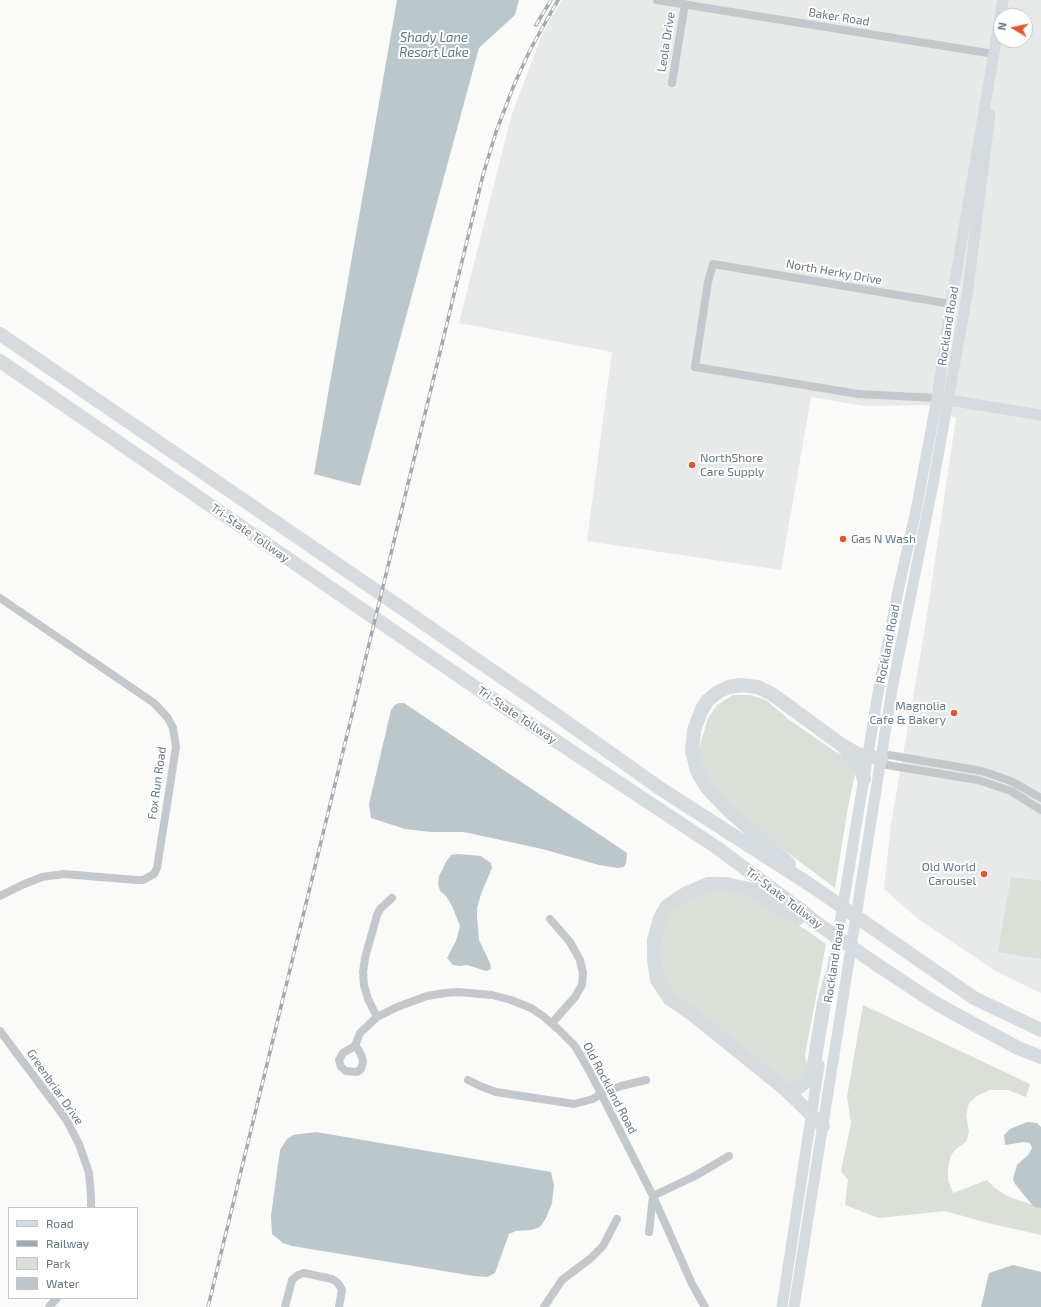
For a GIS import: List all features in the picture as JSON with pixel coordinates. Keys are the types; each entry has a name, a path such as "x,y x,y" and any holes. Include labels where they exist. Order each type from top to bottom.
{"highway":[{"name":"Tri-State Tollway","path":"0,334 358,578 661,789 817,890 974,998 1041,1030"},
{"name":"Tri-State Tollway","path":"0,361 396,634 710,843 818,924 879,966 953,1013 1018,1048 1041,1057"},
{"path":"817,890 779,854 728,810 707,788 697,771 692,750 694,730 702,709 708,700 718,692 729,687 749,685 758,687 772,694 853,752 882,759"},
{"path":"843,746 860,768 864,778"},
{"path":"818,924 804,921 748,889 726,884 708,884 685,894 667,906 660,918 654,940 654,960 657,980 670,999 692,1014 785,1090 822,1126"},
{"path":"785,1090 799,1087 808,1080 813,1070 824,1003 831,977"}],"main road":[{"name":"Rockland Road","path":"782,1307 831,977 867,756 878,693 898,591 916,512 937,398 951,304 1003,0"},
{"name":"Rockland Road","path":"794,1307 882,759 896,662 932,491 949,400 974,247 995,72 994,54"},
{"path":"937,398 1041,416"}],"street":[{"name":"Baker Road","path":"657,0 994,54"},
{"name":"Leola Drive","path":"672,83 684,4"},
{"name":"North Herky Drive","path":"937,398 858,394 695,367 708,282 713,264 951,304"},
{"name":"Fox Run Road","path":"0,598 154,703 168,718 173,728 176,747 157,868 154,874 143,880 64,874 42,877 0,896"},
{"path":"1041,798 1011,781 986,772 889,755 882,759 887,765 983,781 1011,791 1041,810"},
{"path":"940,774 942,764"},
{"path":"983,781 986,772"},
{"path":"1019,796 1023,788"},
{"path":"377,1017 368,999 364,984 363,972 365,958 377,915 380,909 392,898"},
{"path":"550,919 570,942 580,960 583,973 582,985 575,997 552,1023"},
{"name":"Old Rockland Road","path":"355,1046 360,1033 377,1017 397,1007 427,996 458,992 492,995 511,1000 531,1008 543,1016 575,1046 602,1093 653,1196 692,1284 705,1307"},
{"name":"Greenbriar Drive","path":"0,1031 66,1119 79,1144 88,1173 91,1207"},
{"path":"468,1080 496,1092 574,1104 621,1086 646,1080"},
{"path":"649,1232 653,1196 695,1176 729,1156"},
{"path":"544,1307 562,1280 591,1258 603,1246 617,1219"},
{"path":"285,1307 292,1280 298,1275 304,1273 332,1279 338,1283 342,1290 339,1307"},
{"path":"49,1307 56,1299"}],"shaded area":[{"path":"562,0 1041,0 1041,993 997,972 918,919 884,889 891,824 925,628 956,418 926,405 865,406 811,397 781,570 587,541 612,352 459,323 511,117 541,37"}],"green space":[{"path":"733,695 750,695 766,700 788,719 849,761 854,767 855,774 835,888 772,841 707,781 698,752 708,718 717,705"},
{"path":"1011,877 1041,881 1041,959 998,952"},
{"path":"732,888 777,910 826,944 805,1055 807,1064 806,1072 800,1081 792,1083 775,1081 687,1006 659,979 655,953 669,905 698,890"},
{"path":"863,1005 1030,1084 1026,1097 1008,1090 990,1090 977,1096 969,1103 966,1115 969,1131 968,1136 966,1142 956,1149 951,1155 948,1167 948,1180 953,1193 987,1180 995,1188 1007,1196 1041,1208 1041,1235 988,1223 945,1211 879,1218 845,1205 848,1180 841,1171 851,1123 847,1097"}],"water":[{"name":"Shady Lane Resort Lake","path":"397,0 519,0 515,15 479,48 360,486 314,474"},
{"path":"399,703 404,703 627,853 624,867 618,868 599,865 542,849 464,832 431,832 405,829 371,818 369,804 391,710"},
{"path":"458,854 481,856 491,863 492,868 477,908 479,940 490,963 491,969 486,971 467,965 453,965 447,958 456,941 460,926 452,906 446,896 440,891 438,884 439,876 446,862 451,855"},
{"path":"1027,1122 1037,1123 1041,1127 1041,1208 1034,1207 1015,1184 1013,1179 1017,1165 1029,1154 1032,1148 1030,1143 1024,1142 1005,1145 1004,1135 1010,1129"},
{"path":"316,1132 551,1172 554,1185 552,1203 546,1218 540,1227 531,1230 516,1231 509,1234 495,1273 487,1277 292,1246 283,1243 272,1234 271,1216 280,1150 287,1139 293,1135"},
{"path":"1013,1265 1041,1272 1041,1307 981,1307 989,1273"}],"railway":[{"path":"536,25 551,0"},
{"path":"208,1307 483,175 496,132 514,85 530,50 558,0"}],"place":[{"name":"NorthShore Care Supply","path":"692,465"},
{"name":"Gas N Wash","path":"843,539"},
{"name":"Magnolia Cafe & Bakery","path":"954,713"},
{"name":"Old World Carousel","path":"984,874"}]}
